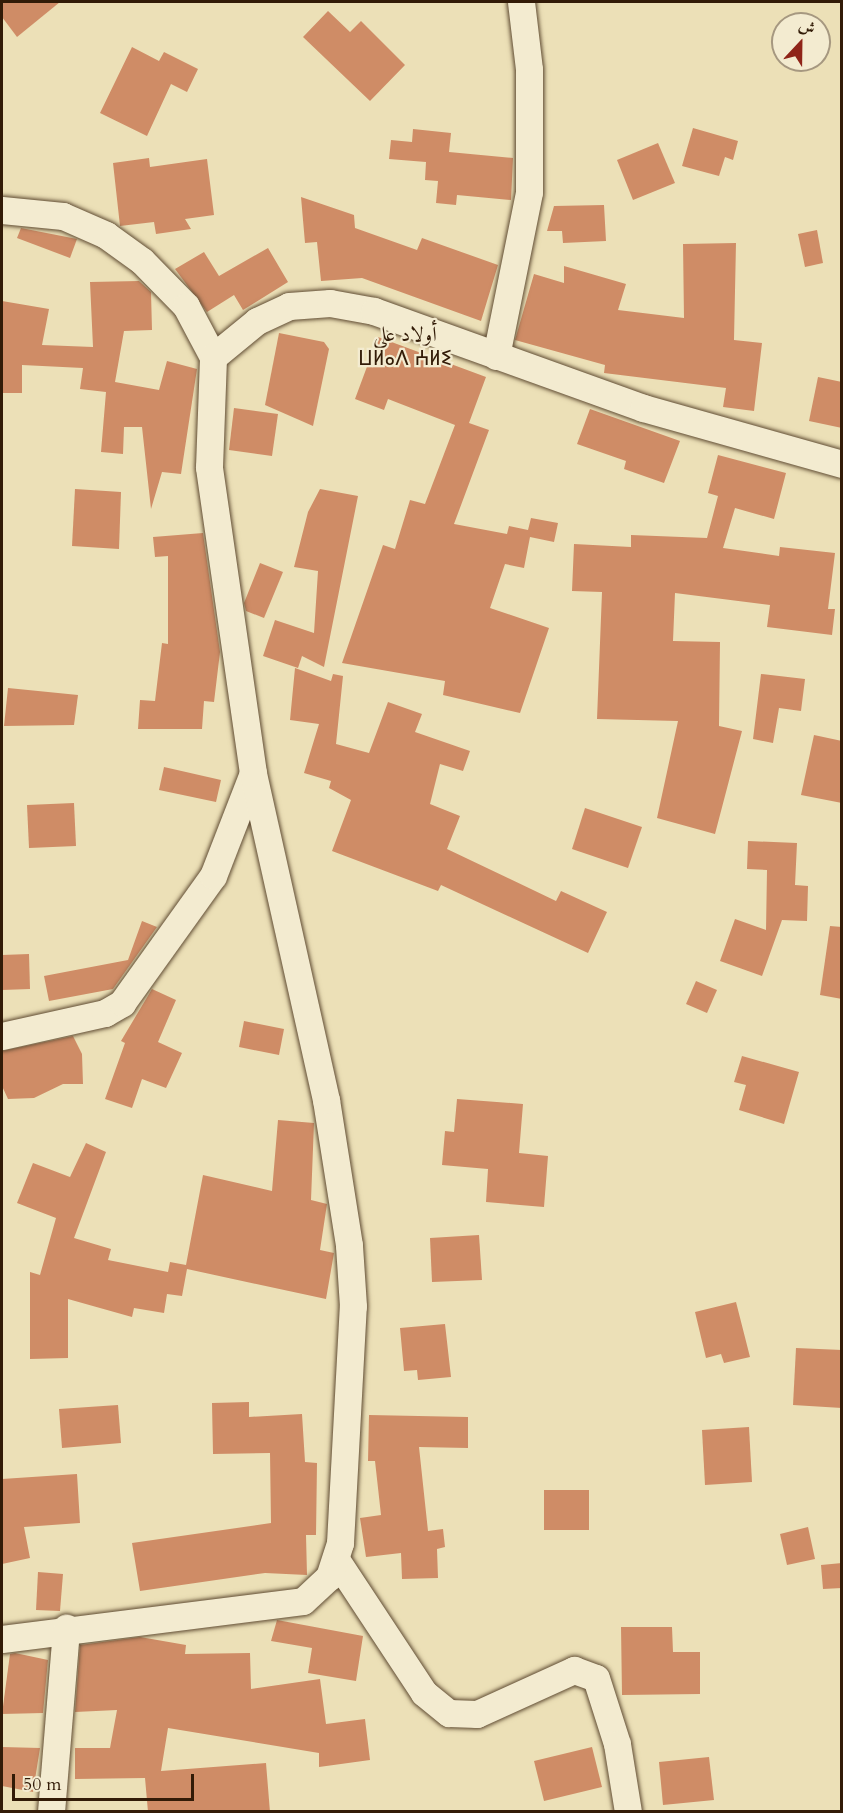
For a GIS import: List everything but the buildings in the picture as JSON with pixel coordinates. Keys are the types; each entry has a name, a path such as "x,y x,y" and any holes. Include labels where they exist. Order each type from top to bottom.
{"street":[{"path":"496,356 529,192 529,69 521,2"},
{"path":"2,210 63,216 115,242 186,306 213,357 208,467 253,773 317,1056 349,1245 352,1306 337,1561 424,1693 448,1713 477,1714 574,1670 596,1678 617,1744 628,1812"},
{"path":"213,357 258,321 290,306 330,303 374,312 643,408 842,464"},
{"path":"2,1036 105,1013 122,1003 213,876 253,773"},
{"path":"2,1638 66,1628 269,1609 303,1601 337,1561"},
{"path":"51,1812 66,1628"}],"district":[{"name":"أولاد علي ⵡⵍⴰⴷ ⵄⵍⵉ","path":"405,347"}]}
